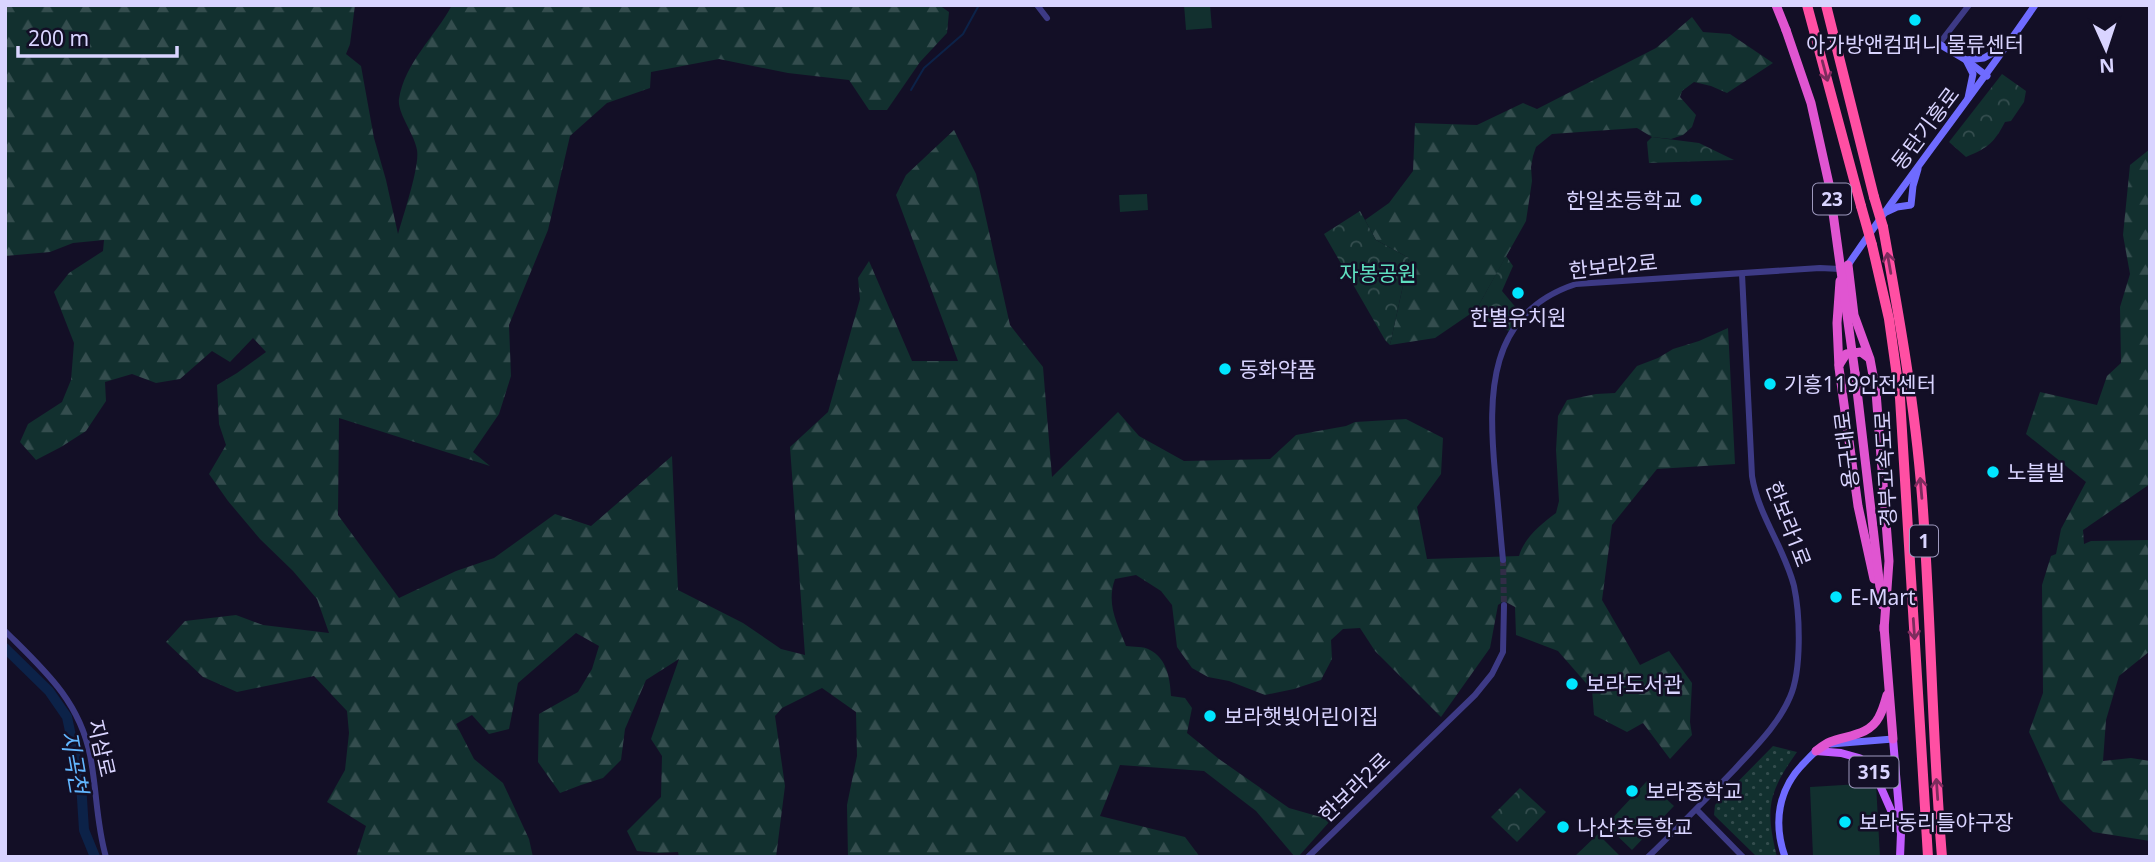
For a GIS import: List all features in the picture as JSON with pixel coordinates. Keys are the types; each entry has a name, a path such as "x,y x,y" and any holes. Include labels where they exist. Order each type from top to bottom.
{"highway":[{"name":"용구대로","path":"1776,5 1811,103 1829,184 1855,373 1884,630 1893,739"},
{"name":"경부고속도로","path":"1807,5 1872,245 1889,319 1900,398 1928,857"},
{"name":"경부고속도로","path":"1826,5 1882,227 1912,399 1922,494 1942,857"},
{"path":"1844,267 1854,315 1870,359 1876,392 1889,561 1884,630"},
{"path":"1844,267 1837,323 1839,368 1858,506 1884,630"},
{"path":"1839,368 1846,354 1861,352 1870,359"},
{"name":"315","path":"1816,751 1828,742 1850,737 1874,724 1879,718 1889,690"}],"main road":[{"name":"동탄기흥로","path":"1844,267 1987,76 2035,5"},
{"path":"1939,44 1987,76"},
{"path":"1966,60 1984,58 2009,44"},
{"path":"1966,60 1973,74 1967,102"},
{"path":"1882,215 1897,207 1911,205 1913,186 1921,162"},
{"name":"315","path":"1785,857 1778,828 1780,801 1797,770 1816,751 1828,745 1893,739"},
{"name":"용구대로","path":"1893,739 1901,833 1900,857"},
{"name":"315","path":"1816,751 1841,752 1871,765 1901,833"}],"street":[{"path":"1037,5 1047,18"},
{"path":"1939,44 1969,5"},
{"name":"한보라2로","path":"1503,560 1492,432 1492,397 1495,376 1511,332 1539,301 1556,290 1576,284 1844,267"},
{"name":"한보라1로","path":"1648,857 1697,810 1765,737 1790,697 1798,661 1794,587 1784,555 1759,503 1752,476 1742,274"},
{"name":"한보라2로","path":"1308,857 1475,695 1492,674 1503,652 1504,605"},
{"name":"지삼로","path":"5,631 50,675 76,713 91,758 98,824 106,857"},
{"path":"1697,810 1743,857"}],"green space":[{"path":"5,5 355,5 350,44 346,54 361,66 374,138 398,234 414,179 417,157 416,144 399,105 402,86 414,61 452,5 939,5 949,12 947,33 920,62 887,110 869,110 849,80 788,73 719,59 651,72 650,88 607,103 570,136 548,230 509,325 511,376 499,414 473,452 490,466 339,418 338,515 399,598 456,571 494,558 555,514 591,526 672,456 678,590 743,623 781,649 805,655 790,447 828,412 860,299 858,278 869,261 912,361 958,361 896,195 906,175 954,130 976,174 1010,325 1043,367 1052,477 1118,412 1139,436 1184,461 1270,459 1296,435 1355,422 1406,419 1443,438 1441,474 1417,507 1427,559 1519,556 1529,537 1556,513 1559,501 1556,450 1558,416 1567,400 1615,393 1637,366 1728,328 1735,464 1657,469 1612,525 1602,600 1640,665 1669,651 1692,683 1692,735 1670,759 1643,723 1627,732 1594,715 1592,690 1558,651 1516,635 1515,607 1504,601 1498,605 1490,648 1441,717 1375,651 1360,628 1343,629 1331,640 1332,659 1321,680 1265,695 1229,681 1208,677 1192,668 1177,647 1172,605 1161,591 1136,575 1115,579 1112,605 1116,621 1126,646 1145,648 1156,654 1166,670 1171,696 1185,698 1192,708 1187,733 1289,808 1331,820 1298,857 1295,857 1256,811 1204,771 1120,765 1100,816 1185,837 1200,857 848,857 847,805 857,756 856,712 822,688 782,708 775,716 785,786 776,857 679,857 678,852 637,851 627,831 661,797 662,756 651,739 679,659 646,680 625,729 621,760 603,778 560,793 538,762 539,714 578,692 592,669 599,646 576,633 518,683 509,729 489,734 472,715 456,724 474,759 503,783 529,839 533,857 356,857 366,826 327,802 345,770 349,733 347,711 314,676 237,692 203,677 166,642 185,621 236,615 263,625 329,633 317,599 260,539 209,474 226,445 219,424 217,385 266,352 253,338 230,362 212,351 180,379 156,383 132,374 105,382 106,401 86,431 36,460 20,442 28,424 62,402 71,380 74,343 54,292 69,273 103,251 104,240 73,243 50,252 5,256"},
{"path":"1184,5 1210,5 1212,28 1186,30"},
{"path":"1692,17 1703,32 1730,34 1773,63 1727,93 1694,82 1682,91 1680,97 1696,115 1692,127 1683,135 1671,139 1652,137 1637,128 1552,134 1536,147 1533,156 1526,221 1476,310 1435,338 1390,345 1409,258 1376,240 1365,220 1389,203 1413,171 1415,123 1477,125 1523,103 1537,109 1656,48"},
{"path":"2002,74 2026,91 2024,102 2011,121 2005,122 1990,144 1966,157 1949,142"},
{"path":"1652,137 1699,143 1734,160 1649,163 1647,142"},
{"path":"2150,149 2150,484 2083,530 2084,544 2091,541 2150,540 2150,651 2119,676 2106,720 2103,761 2131,758 2150,761 2150,841 2093,832 2060,800 2029,732 2043,693 2042,585 2051,556 2056,554 2061,529 2086,482 2026,434 2040,392 2097,405 2107,376 2121,363 2120,307 2130,274 2123,235 2130,165"},
{"path":"1147,194 1148,210 1120,212 1119,195"},
{"name":"자봉공원","path":"1360,211 1376,240 1409,258 1390,345 1324,234"},
{"path":"1506,256 1513,266 1502,291 1523,316 1511,332 1487,321 1475,321 1476,310"},
{"path":"1773,746 1797,752 1780,779 1772,802 1771,826 1777,857 1757,857 1714,815 1715,805"},
{"path":"1647,781 1674,806 1632,850 1606,825"},
{"name":"보라동리틀야구장","path":"1876,783 1880,857 1813,857 1810,787"},
{"path":"1520,788 1546,812 1517,842 1491,817"},
{"path":"1598,834 1621,857 1574,857"}],"waterway":[{"path":"911,90 924,68 963,34 979,5"},
{"name":"지곡천","path":"5,648 49,691 67,717 81,783 84,830 95,857"}],"tunnel":[{"path":"1503,560 1504,605"}],"place":[{"name":"아가방앤컴퍼니 물류센터","path":"1915,20"},
{"name":"한일초등학교","path":"1696,200"},
{"name":"한별유치원","path":"1518,293"},
{"name":"동화약품","path":"1225,369"},
{"name":"기흥119안전센터","path":"1770,384"},
{"name":"노블빌","path":"1993,472"},
{"name":"E-Mart","path":"1836,597"},
{"name":"보라도서관","path":"1572,684"},
{"name":"보라햇빛어린이집","path":"1210,716"},
{"name":"보라중학교","path":"1632,791"},
{"name":"보라동리틀야구장","path":"1845,822"},
{"name":"나산초등학교","path":"1563,827"}]}
